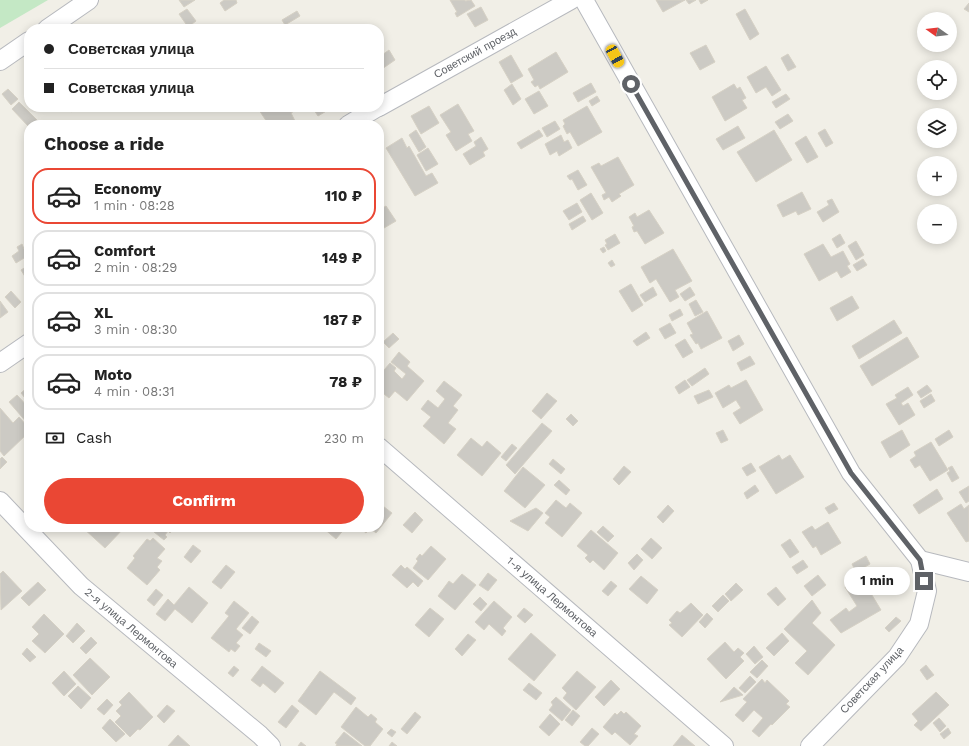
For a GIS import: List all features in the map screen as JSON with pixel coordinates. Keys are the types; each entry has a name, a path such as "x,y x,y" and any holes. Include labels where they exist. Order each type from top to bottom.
{"street":[{"path":"54,24 89,0"},
{"name":"Советский проезд","path":"384,104 571,0"},
{"name":"Советская улица","path":"584,0 851,473 920,560 927,591 919,624 897,657 810,746"},
{"path":"0,61 24,44"},
{"name":"Советский проезд","path":"357,120 370,112"},
{"path":"0,363 24,346"},
{"name":"1-я улица Лермонтова","path":"384,451 724,746"},
{"name":"2-я улица Лермонтова","path":"0,501 24,526"},
{"name":"2-я улица Лермонтова","path":"30,532 81,586 254,730 271,746"},
{"path":"920,560 969,572"}],"green space":[{"path":"0,0 48,0 0,28"}],"building":[{"path":"179,0 195,0 184,7"},
{"path":"224,0 236,0 237,3 225,11 220,3"},
{"path":"450,0 471,0 475,6 457,17 455,13 457,12"},
{"path":"656,0 685,0 663,12"},
{"path":"686,0 696,0 689,4"},
{"path":"699,0 708,0 701,4"},
{"path":"969,3 969,12 964,9"},
{"path":"481,7 488,20 475,27 467,14"},
{"path":"187,9 196,21 192,24 186,24 179,14"},
{"path":"745,9 759,34 750,40 736,14"},
{"path":"297,11 300,16 287,24 284,24 282,20"},
{"path":"706,45 715,62 700,70 690,53"},
{"path":"389,50 395,60 384,68 384,54"},
{"path":"556,52 568,72 540,89 538,85 535,87 531,82 534,80 528,69"},
{"path":"788,54 796,67 788,71 781,58"},
{"path":"511,55 523,76 511,83 499,62"},
{"path":"766,66 781,90 772,96 766,87 756,93 747,77"},
{"path":"591,83 596,92 578,102 573,93"},
{"path":"512,84 521,99 513,105 504,90"},
{"path":"734,84 737,89 740,87 746,98 742,100 747,108 725,121 712,97"},
{"path":"8,89 18,99 11,105 2,94"},
{"path":"539,91 548,106 534,114 525,99"},
{"path":"786,94 790,99 776,108 772,102"},
{"path":"597,96 600,101 592,106 589,101"},
{"path":"19,102 24,107 24,112 29,112 37,120 24,120 24,122 12,109"},
{"path":"458,104 474,131 468,134 472,141 456,151 446,135 451,132 440,115"},
{"path":"429,106 439,123 421,134 411,116"},
{"path":"587,106 602,132 578,146 570,132 567,134 563,126 565,124 563,120"},
{"path":"260,112 292,112 291,113 294,120 266,120"},
{"path":"315,112 325,112 318,116"},
{"path":"788,114 793,121 780,129 775,122"},
{"path":"555,121 560,129 547,137 542,128"},
{"path":"738,126 745,138 723,150 716,139"},
{"path":"825,129 833,143 826,147 818,133"},
{"path":"416,130 426,147 419,152 409,135"},
{"path":"539,130 543,136 521,149 517,143"},
{"path":"774,130 792,160 756,182 737,152"},
{"path":"561,135 564,142 568,140 572,148 559,156 557,151 550,155 545,144"},
{"path":"806,136 818,157 807,163 795,143"},
{"path":"481,137 488,149 483,152 485,156 470,165 463,154 476,146 474,142"},
{"path":"402,138 407,148 409,146 426,176 432,173 438,183 415,196 386,148"},
{"path":"428,148 438,164 426,171 417,155"},
{"path":"618,157 634,185 619,194 621,196 612,202 609,197 604,200 602,195 606,193 591,167 599,163 601,166"},
{"path":"578,170 587,185 578,190 572,179 570,180 567,176"},
{"path":"802,192 811,209 798,215 796,211 783,217 777,205"},
{"path":"591,193 603,213 592,220 580,200"},
{"path":"832,199 839,212 823,222 817,212 829,205 827,201"},
{"path":"577,203 582,212 569,220 563,211"},
{"path":"386,206 396,221 384,228 384,207"},
{"path":"649,210 664,233 645,244 637,231 634,232 632,227 634,226 629,217 635,213 637,217"},
{"path":"583,216 586,221 572,230 569,224"},
{"path":"615,234 620,243 608,250 605,245 607,244 605,240"},
{"path":"840,234 845,243 837,248 832,239"},
{"path":"856,241 864,255 856,260 848,246"},
{"path":"22,244 24,249 24,258 16,263 12,256 19,251 17,247"},
{"path":"823,244 831,257 843,251 850,264 847,266 851,272 841,278 837,271 819,281 804,254"},
{"path":"604,247 606,251 603,253 600,249"},
{"path":"673,249 692,281 675,290 679,297 670,302 656,279 650,283 641,267"},
{"path":"863,259 867,265 857,271 853,265"},
{"path":"612,260 615,265 611,267 608,263"},
{"path":"24,268 24,275 21,270"},
{"path":"631,284 643,305 632,312 619,291"},
{"path":"653,287 657,295 645,302 640,295"},
{"path":"690,287 695,295 685,301 680,294"},
{"path":"11,291 21,302 15,308 5,297"},
{"path":"852,296 859,308 837,321 830,308"},
{"path":"696,300 703,312 695,316 689,304"},
{"path":"0,301 8,312 0,318"},
{"path":"680,309 683,315 672,321 669,315"},
{"path":"707,311 722,338 701,349 698,343 696,344 690,335 693,334 687,323"},
{"path":"894,320 902,333 859,359 852,346"},
{"path":"670,323 676,333 665,339 659,329"},
{"path":"646,332 650,338 637,346 633,341"},
{"path":"393,333 399,339 389,348 384,341"},
{"path":"739,335 744,344 733,351 728,341"},
{"path":"907,337 919,357 872,386 860,366"},
{"path":"685,339 693,352 683,358 675,345"},
{"path":"399,352 410,362 407,366 424,381 407,401 395,391 389,398 384,394 384,370 390,363 396,368 394,371 402,379 406,374 391,362"},
{"path":"750,356 755,364 741,371 737,363"},
{"path":"705,368 709,374 692,386 687,380"},
{"path":"685,380 690,387 679,394 675,387"},
{"path":"746,380 763,410 740,424 733,413 741,408 736,400 723,408 715,393 729,385 731,388"},
{"path":"444,381 462,395 453,406 458,410 448,423 456,429 444,444 423,426 431,417 421,409 428,400 438,408 445,399 436,391"},
{"path":"927,385 932,391 921,398 917,392"},
{"path":"908,387 913,395 901,403 903,406 908,403 915,415 899,425 886,404 897,398 895,395"},
{"path":"709,390 713,397 698,404 694,396"},
{"path":"547,393 557,401 541,419 532,411"},
{"path":"931,394 935,401 924,408 920,401"},
{"path":"17,395 24,403 24,419 9,402"},
{"path":"0,408 13,423 19,417 24,422 24,437 4,456 0,451"},
{"path":"571,414 578,421 573,426 566,419"},
{"path":"542,423 552,431 515,474 506,465"},
{"path":"723,430 728,440 721,443 716,433"},
{"path":"902,430 910,445 890,458 881,442"},
{"path":"949,430 953,437 939,446 935,439"},
{"path":"471,438 482,447 487,441 501,453 482,476 457,455"},
{"path":"931,442 948,470 930,481 920,465 915,468 910,460 916,456 914,452"},
{"path":"512,444 517,448 506,461 501,457"},
{"path":"779,455 782,460 790,455 804,477 776,494 759,467"},
{"path":"2,457 7,462 0,469 0,459"},
{"path":"553,459 565,469 561,474 549,464"},
{"path":"751,463 756,471 747,476 742,468"},
{"path":"624,466 631,472 619,485 613,479"},
{"path":"952,466 959,478 952,482 947,473 950,471 948,468"},
{"path":"523,467 545,485 525,508 504,491"},
{"path":"559,480 570,490 566,495 554,485"},
{"path":"755,485 759,491 747,499 744,493"},
{"path":"969,486 969,501 966,503 959,492"},
{"path":"937,489 943,499 919,514 913,505"},
{"path":"556,500 566,508 570,503 582,513 562,537 545,523 550,517 545,513"},
{"path":"834,503 838,509 829,514 825,508"},
{"path":"961,504 964,509 969,505 969,541 966,542 947,513"},
{"path":"668,505 674,511 663,523 657,517"},
{"path":"384,507 392,513 384,523"},
{"path":"536,508 543,513 528,531 510,521"},
{"path":"415,512 423,520 412,533 403,525"},
{"path":"828,522 841,543 821,555 816,546 813,548 802,532 812,526 815,530"},
{"path":"603,526 614,536 608,542 597,532"},
{"path":"591,530 618,553 604,570 593,560 590,563 585,558 588,555 577,546"},
{"path":"87,532 120,532 105,548"},
{"path":"154,532 167,532 165,535 167,537 164,540"},
{"path":"328,532 342,532 336,539"},
{"path":"153,538 165,549 157,558 162,561 157,567 160,570 147,585 127,568 135,558 133,556 147,539 150,541"},
{"path":"651,538 662,548 652,559 641,549"},
{"path":"790,539 799,552 790,558 781,545"},
{"path":"193,545 201,551 191,563 184,557"},
{"path":"431,546 446,559 428,580 413,568 418,561 416,559 420,554 422,556"},
{"path":"637,554 643,560 634,570 628,563"},
{"path":"866,556 870,564 856,572 852,564"},
{"path":"803,560 808,567 797,574 792,567"},
{"path":"226,565 235,572 221,589 212,582"},
{"path":"401,565 405,569 407,567 423,581 418,587 413,582 407,588 392,575"},
{"path":"3,571 22,591 1,610 0,574"},
{"path":"488,573 497,580 488,591 479,585"},
{"path":"462,574 476,585 455,610 438,596 449,581 453,584"},
{"path":"818,575 826,585 812,596 804,586"},
{"path":"641,576 658,590 647,604 629,589"},
{"path":"861,577 881,610 841,633 830,620 846,608 849,612 857,606 845,587"},
{"path":"611,581 617,586 608,596 602,591"},
{"path":"38,582 46,590 29,606 21,598"},
{"path":"736,583 743,590 731,601 725,594"},
{"path":"189,587 208,603 192,623 175,609 165,621 156,614 168,599 174,605"},
{"path":"776,587 786,599 778,606 767,594"},
{"path":"156,589 163,595 154,606 147,600"},
{"path":"723,595 729,601 718,612 712,606"},
{"path":"480,597 487,604 481,611 473,604"},
{"path":"812,600 821,613 812,623 835,645 808,675 795,663 807,651 784,629"},
{"path":"234,601 249,613 236,629 243,635 236,643 240,646 235,652 231,649 229,652 211,638 229,616 225,613"},
{"path":"494,601 512,617 503,628 506,631 502,636 489,624 484,630 475,622"},
{"path":"691,603 703,615 682,637 669,625 672,623 669,620 677,611 680,613"},
{"path":"430,608 444,619 429,637 415,625"},
{"path":"524,608 533,615 525,623 517,616"},
{"path":"707,613 713,619 705,628 699,622"},
{"path":"44,614 64,634 45,653 32,641 39,634 32,627"},
{"path":"252,616 259,622 250,634 242,628"},
{"path":"896,617 901,621 889,632 885,628"},
{"path":"77,623 85,631 73,643 66,636"},
{"path":"531,633 556,655 534,681 508,659"},
{"path":"782,633 789,641 774,656 766,648"},
{"path":"468,634 476,640 462,656 455,649"},
{"path":"91,637 97,643 86,654 80,648"},
{"path":"725,642 734,652 738,648 744,653 740,657 744,661 726,679 707,659"},
{"path":"259,643 271,651 266,657 255,649"},
{"path":"754,646 763,657 755,664 746,654"},
{"path":"27,648 36,657 30,662 22,654"},
{"path":"90,658 110,677 92,695 73,675"},
{"path":"762,660 768,666 757,678 750,672"},
{"path":"926,665 934,675 927,680 920,670"},
{"path":"234,666 239,670 233,677 228,673"},
{"path":"262,666 284,683 275,693 263,683 260,687 251,680"},
{"path":"64,671 76,684 64,696 52,683"},
{"path":"320,671 356,698 351,705 334,692 316,715 298,701"},
{"path":"577,671 596,687 576,710 563,698 567,693 562,688"},
{"path":"750,676 756,682 745,693 739,688"},
{"path":"762,679 765,683 767,680 789,701 786,704 790,707 759,737 752,731 763,718 754,710 743,722 735,715 747,702 743,699"},
{"path":"611,680 620,689 604,706 595,697"},
{"path":"529,683 542,693 536,700 523,690"},
{"path":"78,686 91,698 81,709 68,696"},
{"path":"734,687 743,695 720,702 723,699"},
{"path":"129,692 153,717 140,730 138,729 130,737 115,722 121,716 116,711 122,705 119,702"},
{"path":"936,692 949,705 921,731 914,725 918,721 912,714"},
{"path":"556,697 571,710 562,721 549,710 553,705 551,702"},
{"path":"107,699 113,705 104,715 97,709"},
{"path":"167,705 175,711 164,723 157,716"},
{"path":"292,705 299,711 286,728 278,722"},
{"path":"356,707 368,717 371,714 377,719 375,722 383,729 370,746 365,746 341,727"},
{"path":"573,710 580,716 572,726 565,720"},
{"path":"621,711 624,714 626,712 641,726 634,734 638,736 630,745 615,732 612,735 603,727 615,713 617,715"},
{"path":"415,712 421,717 407,734 401,729"},
{"path":"550,714 560,724 549,736 539,727"},
{"path":"939,718 946,726 940,732 933,723"},
{"path":"110,719 125,734 116,742 102,728"},
{"path":"592,728 599,734 588,746 585,746 580,742"},
{"path":"948,728 951,733 944,739 940,734"},
{"path":"391,729 396,732 392,737 387,733"},
{"path":"344,732 362,746 336,746 337,744 335,743"},
{"path":"178,735 190,746 168,746"},
{"path":"682,735 695,746 673,746"},
{"path":"301,742 306,746 298,746"},
{"path":"392,742 397,746 389,746"}],"route":[{"path":"631,84 851,473 920,560 924,581"}]}
